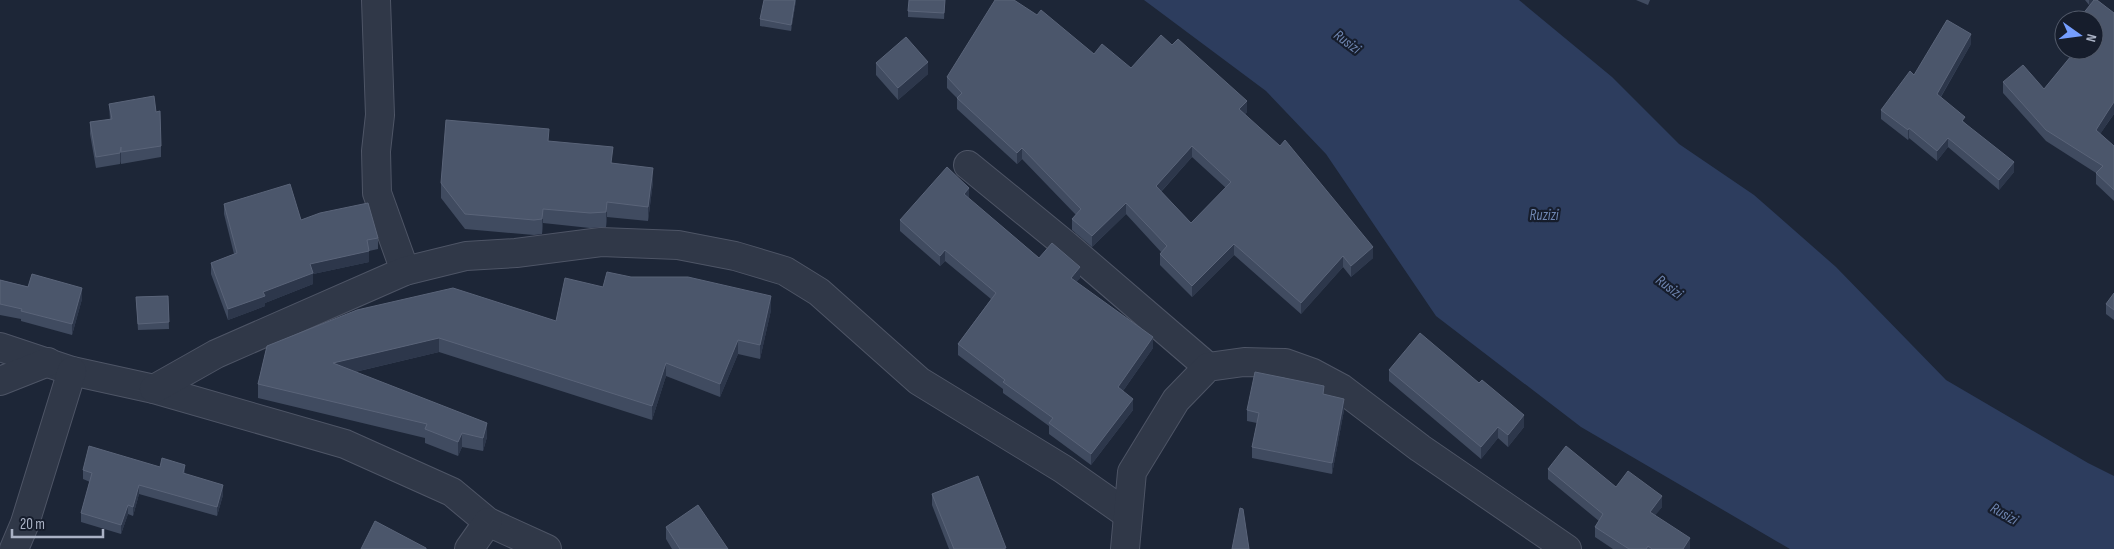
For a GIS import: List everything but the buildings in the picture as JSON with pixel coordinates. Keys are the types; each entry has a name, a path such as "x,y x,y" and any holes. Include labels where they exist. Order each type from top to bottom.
{"street":[{"path":"376,0 380,115 376,151 377,193 405,271"},
{"path":"968,165 1066,245 1208,367"},
{"path":"154,389 216,354 405,271 466,256 516,253 601,242 678,245 736,256 785,271 818,292 919,381 1063,469 1126,514"},
{"path":"0,347 60,367 154,389 345,444 452,492 488,522 547,549"},
{"path":"1125,549 1126,514 1132,472 1176,400 1208,367 1244,362 1285,363 1313,372 1341,388 1420,448 1567,549"},
{"path":"0,381 60,367"},
{"path":"14,549 25,523 60,367"},
{"path":"470,549 488,522"}],"water":[{"name":"Ruzizi","path":"1144,0 1519,0 1612,77 1679,144 1754,195 1836,267 1946,380 2088,463 2114,476 2114,549 1790,549 1581,427 1436,316 1326,154 1266,91"}],"water label":[{"name":"Rusizi","path":"1347,42"},
{"name":"Rusizi","path":"1669,287"},
{"name":"Rusizi","path":"2004,514"}]}
